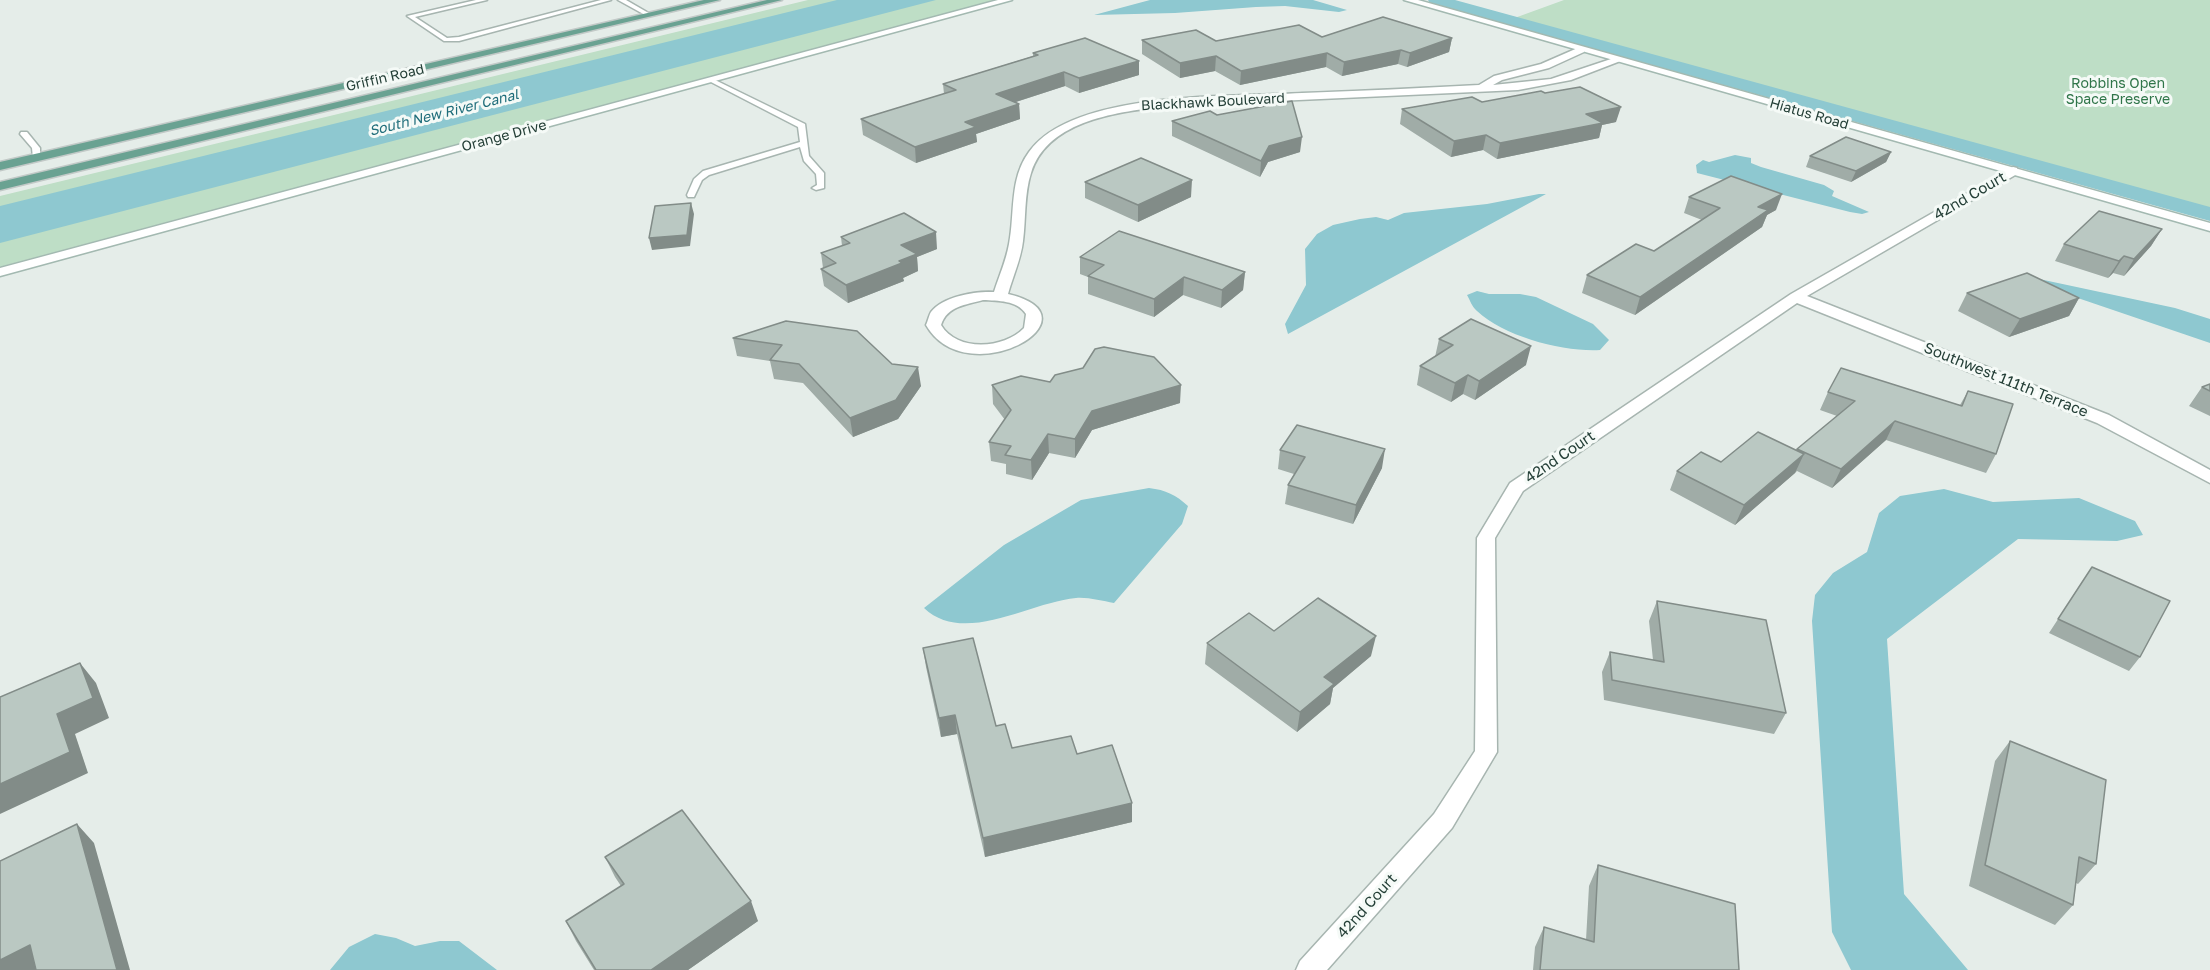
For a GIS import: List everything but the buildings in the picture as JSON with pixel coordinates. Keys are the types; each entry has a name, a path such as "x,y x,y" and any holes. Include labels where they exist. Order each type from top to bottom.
{"main road":[{"name":"Griffin Road","path":"0,166 716,0"},
{"name":"Griffin Road","path":"0,186 778,0"}],"street":[{"name":"Orange Drive","path":"0,272 1008,0"},
{"name":"Hiatus Road","path":"1408,0 2210,227"},
{"name":"Blackhawk Boulevard","path":"1481,88 1498,78 1545,66 1580,50"},
{"name":"Blackhawk Boulevard","path":"1000,297 1015,246 1025,170 1036,149 1048,137 1070,126 1129,107 1167,103 1481,88 1525,88 1578,77 1618,60"},
{"name":"42nd Court","path":"1310,970 1443,821 1486,752 1486,538 1516,487 1796,297 2013,171"},
{"path":"1000,297 1025,305 1032,312 1035,320 1033,328 1014,343 983,349 966,348 950,344 939,337 933,329 933,319 951,303 966,298 1000,297"},
{"name":"Southwest 111th Terrace","path":"1796,297 2103,419 2210,477"}],"lane":[{"path":"484,0 410,16 446,40 459,39 608,0"},
{"path":"621,0 650,15"},
{"path":"711,80 802,126 804,156 808,163 820,173 821,186 816,188"},
{"path":"24,134 36,148 37,158"},
{"path":"691,195 698,179 706,173 802,144"}],"green space":[{"path":"808,0 996,0 0,267 0,196"},
{"name":"Robbins Open Space Preserve","path":"1564,0 2210,0 2210,213 1509,20"}],"water":[{"name":"South New River Canal","path":"837,0 936,0 0,243 0,206"},
{"path":"1150,0 1313,0 1347,10 1339,12 1285,6 1175,13 1094,15"},
{"path":"1735,155 1751,158 1751,163 1761,167 1824,185 1834,191 1832,196 1869,212 1862,214 1850,212 1697,173 1696,165 1703,160 1709,162"},
{"path":"1546,194 1288,334 1285,324 1306,285 1305,249 1317,234 1333,225 1376,217 1388,220 1404,213 1487,204"},
{"path":"2025,276 2175,308 2210,319 2210,343 2019,278"},
{"path":"1477,291 1536,297 1593,324 1609,340 1600,350 1585,350 1552,345 1518,335 1489,320 1475,309 1467,295"},
{"path":"1149,488 1170,494 1188,506 1182,524 1114,603 1076,598 978,623 958,623 940,619 924,608 1004,545 1081,500"},
{"path":"1944,489 1993,502 2079,498 2135,521 2143,535 2117,541 2018,539 1887,639 1904,894 1968,970 1851,970 1832,932 1812,621 1815,595 1833,573 1867,552 1879,513 1900,496"},
{"path":"375,934 396,938 415,946 440,941 459,941 497,970 330,970 349,947"}],"waterway":[{"path":"1436,0 2210,214"}]}
